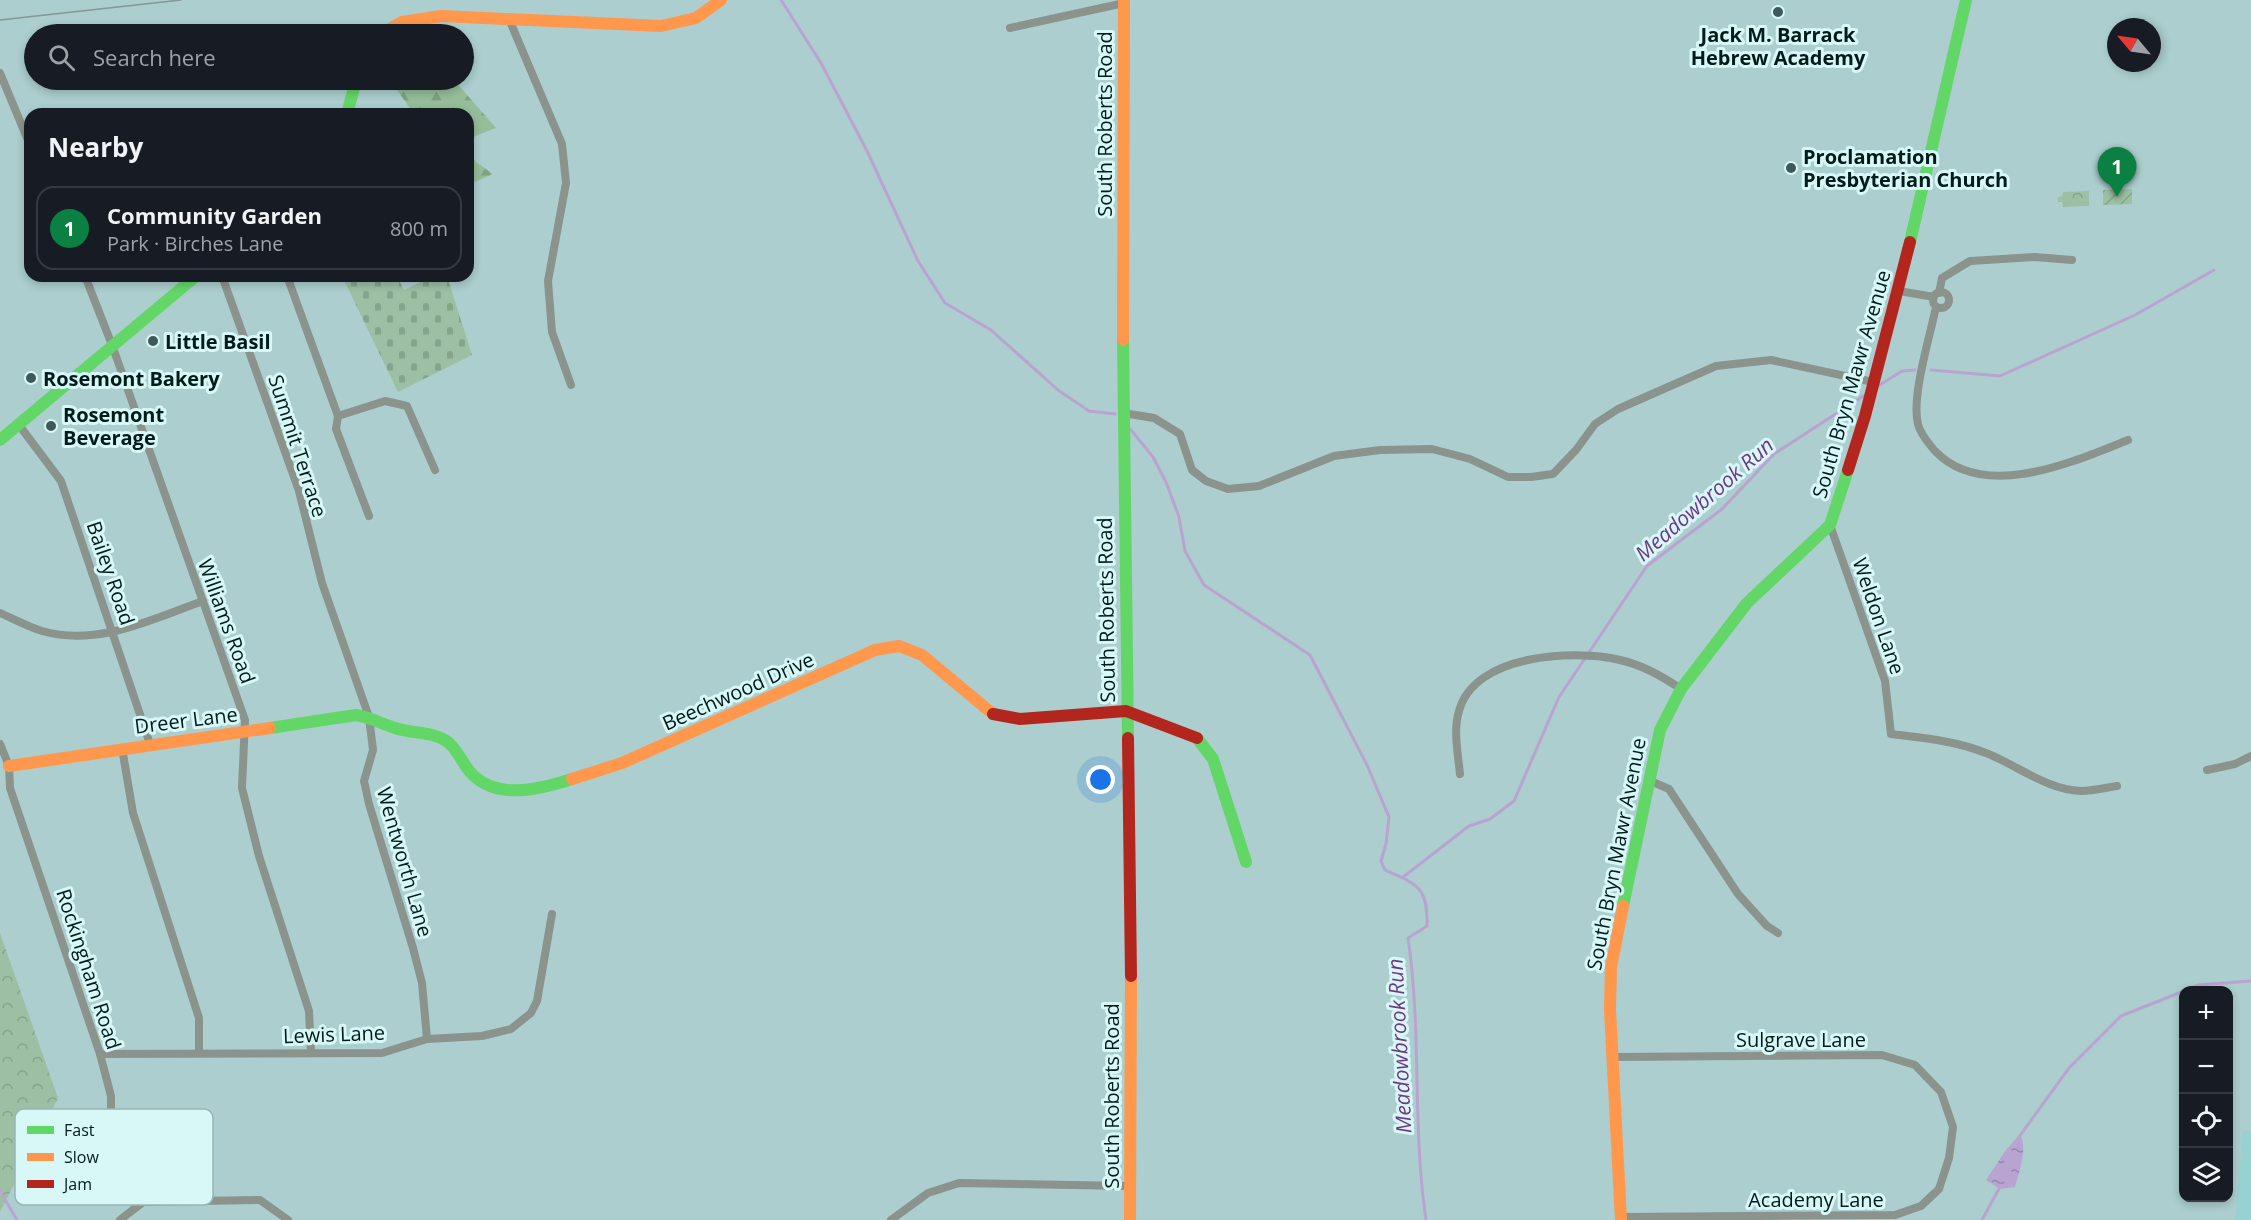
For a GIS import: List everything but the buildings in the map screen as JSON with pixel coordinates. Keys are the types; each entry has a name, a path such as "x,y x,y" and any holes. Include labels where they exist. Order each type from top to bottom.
{"street":[{"path":"398,24 420,18 441,16 650,27 691,22 721,0"},
{"name":"South Bryn Mawr Avenue","path":"1621,1218 1612,1057 1611,967 1660,730 1682,689 1748,603 1830,525 1865,416 1899,291 1966,0"},
{"path":"1010,28 1124,2"},
{"name":"South Roberts Road","path":"1124,2 1123,413 1131,925 1130,1220"},
{"path":"509,19 562,144 566,183 548,281 552,332 571,385"},
{"path":"0,73 24,131"},
{"path":"349,108 353,90"},
{"path":"2073,260 2035,257 1970,261 1942,278 1936,295 1936,307 1917,402 1918,425 1930,445 1944,461 1966,472 1999,475 2058,468 2128,440"},
{"name":"Williams Road","path":"86,282 112,345 245,720 247,732 242,788 259,856 309,1011 311,1053"},
{"path":"0,440 189,282"},
{"name":"Summit Terrace","path":"224,282 299,491 322,584 337,628"},
{"path":"289,282 338,416 336,429 369,516"},
{"path":"1899,291 1946,294 1949,300 1943,308 1936,307"},
{"path":"1123,413 1155,418 1180,434 1192,470 1206,481 1228,489 1259,486 1334,456 1380,450 1432,449 1470,459 1508,477 1553,474 1576,450 1595,424 1618,409 1716,366 1771,360 1873,385"},
{"path":"338,416 385,402 407,406 435,470"},
{"name":"Bailey Road","path":"19,425 61,481 150,744"},
{"name":"Weldon Lane","path":"1830,525 1885,681 1891,734 1940,740 1985,753 2048,783 2070,790 2083,791 2117,786"},
{"path":"0,613 43,631 76,636 114,633 203,601"},
{"name":"Wentworth Lane","path":"337,628 369,717 373,750 364,781 416,956 422,983 427,1039"},
{"name":"Beechwood Drive","path":"369,717 397,729 421,732 448,742 472,774 488,785 524,791 544,788 622,763 875,650 899,646 922,655 996,715 1020,719 1126,711"},
{"path":"1460,774 1456,731 1459,710 1470,690 1490,671 1520,660 1577,657 1618,659 1652,670 1682,689"},
{"path":"1126,711 1195,735 1213,759 1246,862"},
{"name":"Dreer Lane","path":"9,766 356,715 369,717"},
{"name":"Rockingham Road","path":"0,744 9,766 10,788 100,1054 111,1096 111,1109"},
{"path":"122,748 133,813 200,1018 199,1051"},
{"path":"2207,770 2235,764 2251,756"},
{"path":"1648,780 1669,789 1738,894 1767,926 1778,933"},
{"name":"Lewis Lane","path":"100,1054 199,1051 382,1053 427,1039 482,1036 511,1029 531,1013 539,992 552,915"},
{"name":"Sulgrave Lane","path":"1612,1057 1882,1055 1915,1065 1941,1092 1953,1127"},
{"name":"Academy Lane","path":"1621,1218 1895,1215 1921,1206 1939,1189 1949,1158 1953,1127"},
{"path":"891,1220 928,1193 959,1183 1129,1186"},
{"path":"213,1201 260,1200 288,1220"},
{"path":"120,1220 140,1205"}],"shaded area":[{"path":"2243,1131 2251,1131 2251,1220 2235,1220"}],"green space":[{"path":"397,90 463,90 496,128 474,138 474,108 410,108"},
{"path":"474,160 476,162 493,174 474,182"},
{"path":"2132,189 2132,204 2103,205 2103,190"},
{"path":"2089,191 2089,206 2063,207 2062,202 2058,202 2058,197 2062,196 2063,192"},
{"path":"345,282 400,282 404,290 421,282 449,282 472,355 398,392"},
{"path":"0,933 58,1098 52,1109 15,1109 15,1183 0,1212"}],"water":[{"path":"2020,1134 2023,1153 2015,1187 2000,1189 1986,1180"}],"waterway":[{"path":"781,0 821,63 867,151 918,261 945,303 991,330 1058,390 1089,411 1115,414"},
{"name":"Meadowbrook Run","path":"1931,370 2000,376 2135,315 2214,270"},
{"name":"Meadowbrook Run","path":"1878,386 1902,371 1915,370"},
{"name":"Meadowbrook Run","path":"1403,877 1469,826 1490,819 1514,801 1559,697 1647,566 1722,509 1774,454 1868,393"},
{"path":"1131,430 1153,457 1166,482 1179,517 1185,551 1204,585 1310,655 1367,765 1389,817 1386,844 1381,861 1385,870 1413,884 1419,889 1426,903 1427,926 1408,938 1415,1008 1419,1150 1426,1220"},
{"path":"2196,986 2251,981"},
{"path":"2019,1137 2069,1068 2121,1016 2179,993"},
{"path":"1982,1220 2001,1185"},
{"path":"0,1191 17,1220"}],"tram line":[{"path":"0,20 181,0"}],"traffic: fast":[{"path":"1910,242 1966,0"},
{"path":"349,108 353,90"},
{"path":"0,440 189,282"},
{"path":"1123,340 1128,738"},
{"path":"1623,906 1660,730 1681,689 1747,603 1830,525 1848,470"},
{"path":"270,728 356,715 402,730 443,739 452,746 471,773 493,787 506,790 533,789 572,779"},
{"path":"1197,738 1213,759 1246,862"}],"traffic: slow":[{"path":"398,24 441,16 661,26 696,18 721,0"},
{"path":"1123,340 1124,0"},
{"path":"572,779 622,763 875,650 899,646 922,655 993,714"},
{"path":"9,766 270,728"},
{"path":"1621,1220 1610,1010 1611,967 1623,906"},
{"path":"1130,1220 1131,976"}],"traffic: jam":[{"path":"1848,470 1865,416 1910,242"},
{"path":"993,714 1020,719 1126,711 1197,738"},
{"path":"1128,738 1131,976"}],"place":[{"name":"Jack M. Barrack Hebrew Academy","path":"1778,12"},
{"name":"Proclamation Presbyterian Church","path":"1791,168"},
{"name":"Community Garden","path":"2117,197"},
{"name":"Little Basil","path":"153,341"},
{"name":"Rosemont Bakery","path":"31,378"},
{"name":"Rosemont Beverage","path":"51,426"}]}
